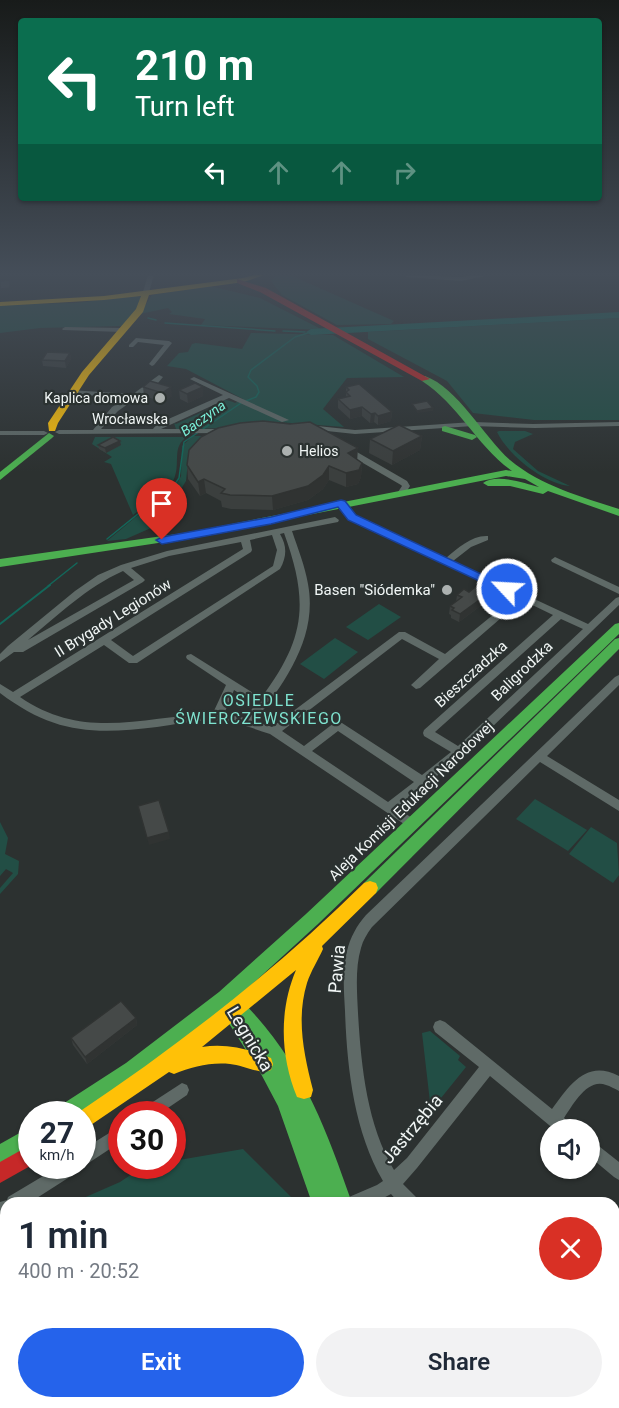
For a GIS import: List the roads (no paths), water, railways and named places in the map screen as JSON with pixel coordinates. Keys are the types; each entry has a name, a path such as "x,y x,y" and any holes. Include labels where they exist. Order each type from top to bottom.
{"street":[{"path":"0,477 51,433 72,392 113,341"},
{"path":"131,346 135,341"},
{"path":"144,341 169,343 153,364"},
{"path":"354,341 430,381 490,456 517,472 570,497 619,513"},
{"path":"95,432 115,409 156,382 159,377"},
{"path":"194,379 227,396 285,420"},
{"path":"72,392 134,396"},
{"path":"154,432 160,426 227,396"},
{"path":"280,427 304,427 326,438 324,429 344,431 470,429 619,424"},
{"path":"416,429 470,429 517,472 543,491"},
{"name":"Wrocławska","path":"0,433 240,430"},
{"path":"344,431 334,441 404,483 406,486 402,492"},
{"path":"481,480 493,469 490,456"},
{"path":"0,563 273,526 402,492 507,477 517,472"},
{"path":"343,506 481,480 510,483 543,491 619,520"},
{"path":"343,506 352,517 589,628"},
{"path":"0,659 78,592 101,577 124,567 167,554 245,539 273,526 287,530 335,520"},
{"path":"105,641 133,661 277,567 283,555 273,526"},
{"path":"248,722 263,704 288,665 301,638 305,617 305,582 287,530"},
{"path":"448,561 471,543 485,538"},
{"name":"II Brygady Legionów","path":"13,697 248,550 245,539"},
{"path":"162,540 167,554"},
{"path":"555,560 619,591"},
{"path":"12,648 20,650 140,580 124,567"},
{"name":"Bieszczadzka","path":"416,685 522,596"},
{"name":"Baligrodzka","path":"390,807 459,752 619,600"},
{"name":"Bieszczadzka","path":"459,752 428,733 560,614"},
{"name":"Aleja Komisji Edukacji Narodowej","path":"85,1101 133,1069 225,998 312,920 411,823 619,627"},
{"name":"Bieszczadzka","path":"274,731 402,634 446,659"},
{"name":"Aleja Komisji Edukacji Narodowej","path":"325,934 424,833 619,642"},
{"path":"191,657 263,704"},
{"name":"Pawia","path":"393,1183 370,1135 362,1099 351,993 352,959 357,941 366,923 619,679"},
{"path":"217,717 232,683"},
{"path":"0,688 50,719 76,725 126,725 217,717 248,722 274,731 411,823"},
{"path":"305,751 338,726 423,782"},
{"path":"540,757 619,806"},
{"path":"96,1113 148,1078 235,1012 325,934"},
{"path":"312,1118 294,1060 290,1021 293,995 302,971 325,934"},
{"name":"Legnicka","path":"225,998 267,1066 286,1102 320,1197"},
{"name":"Legnicka","path":"235,1012 274,1050 312,1118 340,1197"},
{"path":"440,1027 554,1119 589,1077 604,1076 619,1084"},
{"path":"148,1078 205,1053 234,1053 267,1066"},
{"name":"Jastrzębia","path":"369,1197 383,1191 393,1183 489,1066"},
{"path":"166,1101 182,1090"},
{"path":"0,1155 18,1144"},
{"path":"600,1156 619,1172"},
{"path":"0,1173 18,1162"},
{"path":"24,1197 53,1179"},
{"path":"393,1183 405,1197"}],"waterway":[{"name":"Baczyna","path":"246,401 256,397 259,392 257,386 248,377 251,370 290,341"},
{"name":"Baczyna","path":"107,539 175,484 179,478 184,442 241,403"},
{"name":"Baczyna","path":"48,586 77,563"},
{"name":"Baczyna","path":"0,624 50,585"}],"place":[{"name":"Kaplica domowa","path":"160,398"},
{"name":"Helios","path":"287,451"},
{"name":"Basen \"Siódemka\"","path":"447,590"}],"district":[{"name":"OSIEDLE ŚWIERCZEWSKIEGO","path":"259,709"}]}
